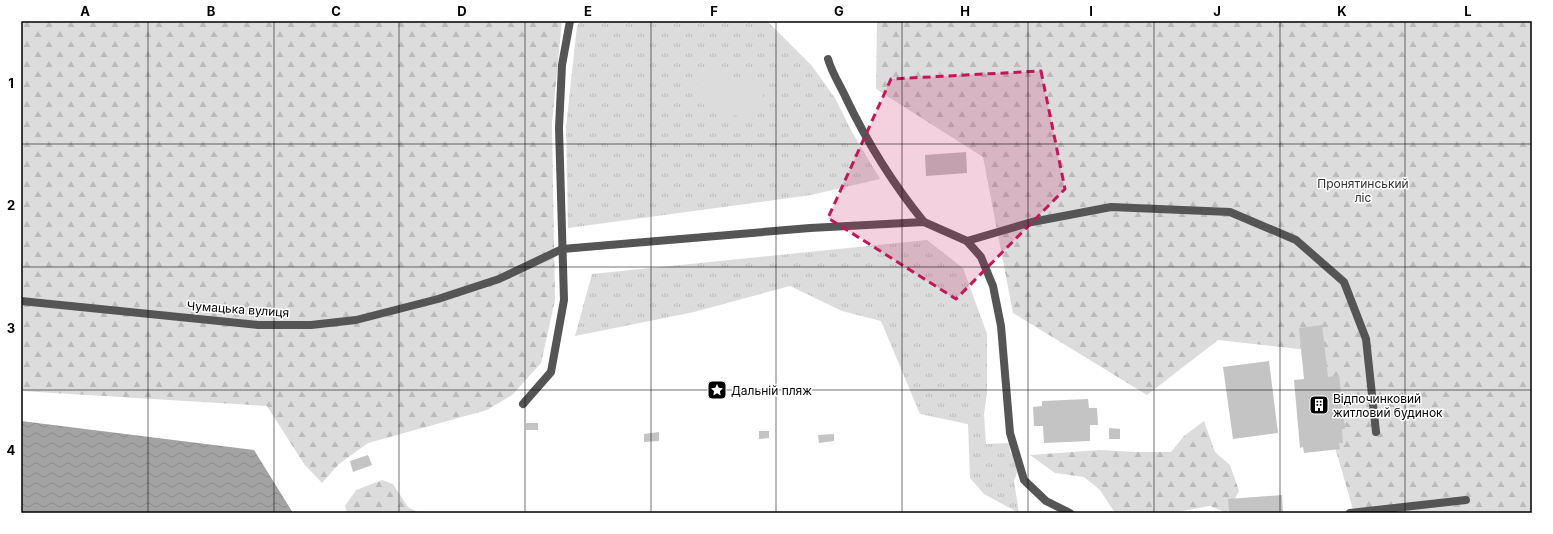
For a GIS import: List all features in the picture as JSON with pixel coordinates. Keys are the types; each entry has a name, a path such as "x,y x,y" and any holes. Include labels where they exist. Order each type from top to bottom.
{"street":[{"path":"523,404 551,372 564,300 559,128 562,65 570,21"},
{"path":"828,59 832,71 862,132 900,193 924,222 967,241 982,257 993,286 1001,326 1010,432 1024,480 1046,501 1070,513"},
{"path":"967,241 1032,222 1111,207 1230,212 1296,240 1344,282 1366,339 1376,432"},
{"name":"Чумацька вулиця","path":"21,301 258,325 311,325 356,320 438,300 499,279 562,250 810,228 924,222"},
{"path":"1350,513 1466,500"}],"highlighted area":[{"path":"1041,71 1065,189 956,299 828,218 891,79"}],"green space":[{"path":"21,21 562,21 552,123 555,300 541,363 512,395 487,410 368,443 339,464 322,483 304,464 267,406 21,391"},
{"path":"580,21 767,21 812,66 835,98 852,132 880,179 811,195 568,228 566,127 577,26"},
{"name":"Пронятинський ліс","path":"877,21 1532,21 1532,513 1354,513 1307,350 1218,340 1147,395 1013,313 983,157 876,89"},
{"path":"705,67 765,89 753,122 692,100"},
{"path":"927,240 963,268 987,334 987,393 984,414 986,444 1009,443 1010,452 1020,464 1014,481 1019,513 984,494 970,478 968,424 920,414 881,321 842,311 790,286 694,312 575,336 592,274"},
{"path":"1204,421 1215,452 1230,465 1239,491 1227,513 1210,506 1171,513 1115,513 1100,490 1084,477 1055,473 1030,455 1100,450 1171,452 1184,436"},
{"path":"382,480 393,484 408,507 419,513 347,513 345,506 356,490"}],"water":[{"path":"21,421 254,450 293,513 21,513"}],"building":[{"path":"966,152 967,173 926,176 925,155"},
{"name":"Відпочинковий житловий будинок","path":"1322,325 1328,377 1339,375 1345,429 1342,429 1343,443 1339,443 1340,449 1304,453 1303,447 1300,448 1294,380 1304,379 1299,328"},
{"path":"1269,361 1278,433 1233,439 1223,367"},
{"path":"1088,399 1089,408 1097,408 1098,425 1090,425 1090,441 1044,443 1043,426 1034,426 1033,407 1042,406 1042,401"},
{"path":"526,423 538,423 538,430 526,430"},
{"path":"1109,428 1120,429 1120,439 1109,439"},
{"path":"759,431 769,431 769,438 759,439"},
{"path":"659,432 659,441 644,442 644,434"},
{"path":"834,434 834,441 819,443 818,435"},
{"path":"368,455 372,465 353,472 350,461"},
{"path":"1282,495 1283,513 1229,513 1228,499"}],"place":[{"name":"Дальній пляж","path":"717,390"},
{"name":"Відпочинковий житловий будинок","path":"1319,405"}]}
